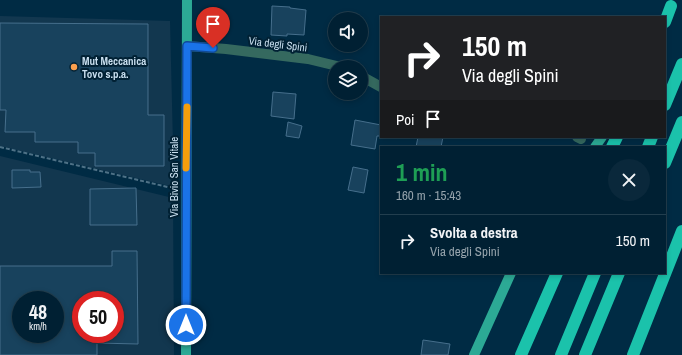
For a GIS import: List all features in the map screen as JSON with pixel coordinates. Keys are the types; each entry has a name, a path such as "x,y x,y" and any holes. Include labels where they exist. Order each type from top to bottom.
{"highway":[{"path":"666,19 672,3"},
{"path":"666,103 682,64"},
{"path":"666,161 682,122"},
{"path":"666,271 682,231"},
{"path":"521,355 557,274"},
{"path":"561,355 595,274"},
{"path":"585,355 619,274"},
{"path":"633,355 665,274"}],"main road":[{"name":"Via Bivio San Vitale","path":"186,355 187,0"},
{"path":"666,16 672,3"},
{"path":"474,355 511,274"}],"street":[{"name":"Via degli Spini","path":"187,46 308,59 328,64"},
{"path":"368,80 380,86"}],"path":[{"path":"0,147 186,191"}],"shaded area":[{"name":"Mut Meccanica Tovo s.p.a.","path":"0,16 170,21 174,187 0,146"},
{"path":"0,156 173,198 174,355 0,355"}],"building":[{"path":"272,6 306,10 304,35 271,35"},
{"name":"Mut Meccanica Tovo s.p.a.","path":"0,23 148,24 148,115 164,115 164,166 95,166 95,153 78,153 78,142 35,142 35,132 5,132 6,110 0,110"},
{"path":"273,92 296,94 294,119 271,116"},
{"path":"355,120 380,125 380,136 377,136 375,149 351,145"},
{"path":"288,122 302,126 299,138 286,136"},
{"path":"418,138 443,138 441,146 416,146"},
{"path":"353,167 368,170 364,193 348,190"},
{"path":"12,170 30,170 30,172 40,172 41,187 12,188"},
{"path":"136,188 137,225 90,225 90,189"},
{"path":"112,251 137,251 138,344 97,343 97,355 0,355 0,266 112,266"},
{"path":"423,340 450,344 448,355 421,355"}],"slow traffic":[{"path":"186,168 187,107"}],"place":[{"name":"Mut Meccanica Tovo s.p.a.","path":"74,67"}],"route":[{"path":"186,325 187,46 213,48"}]}
